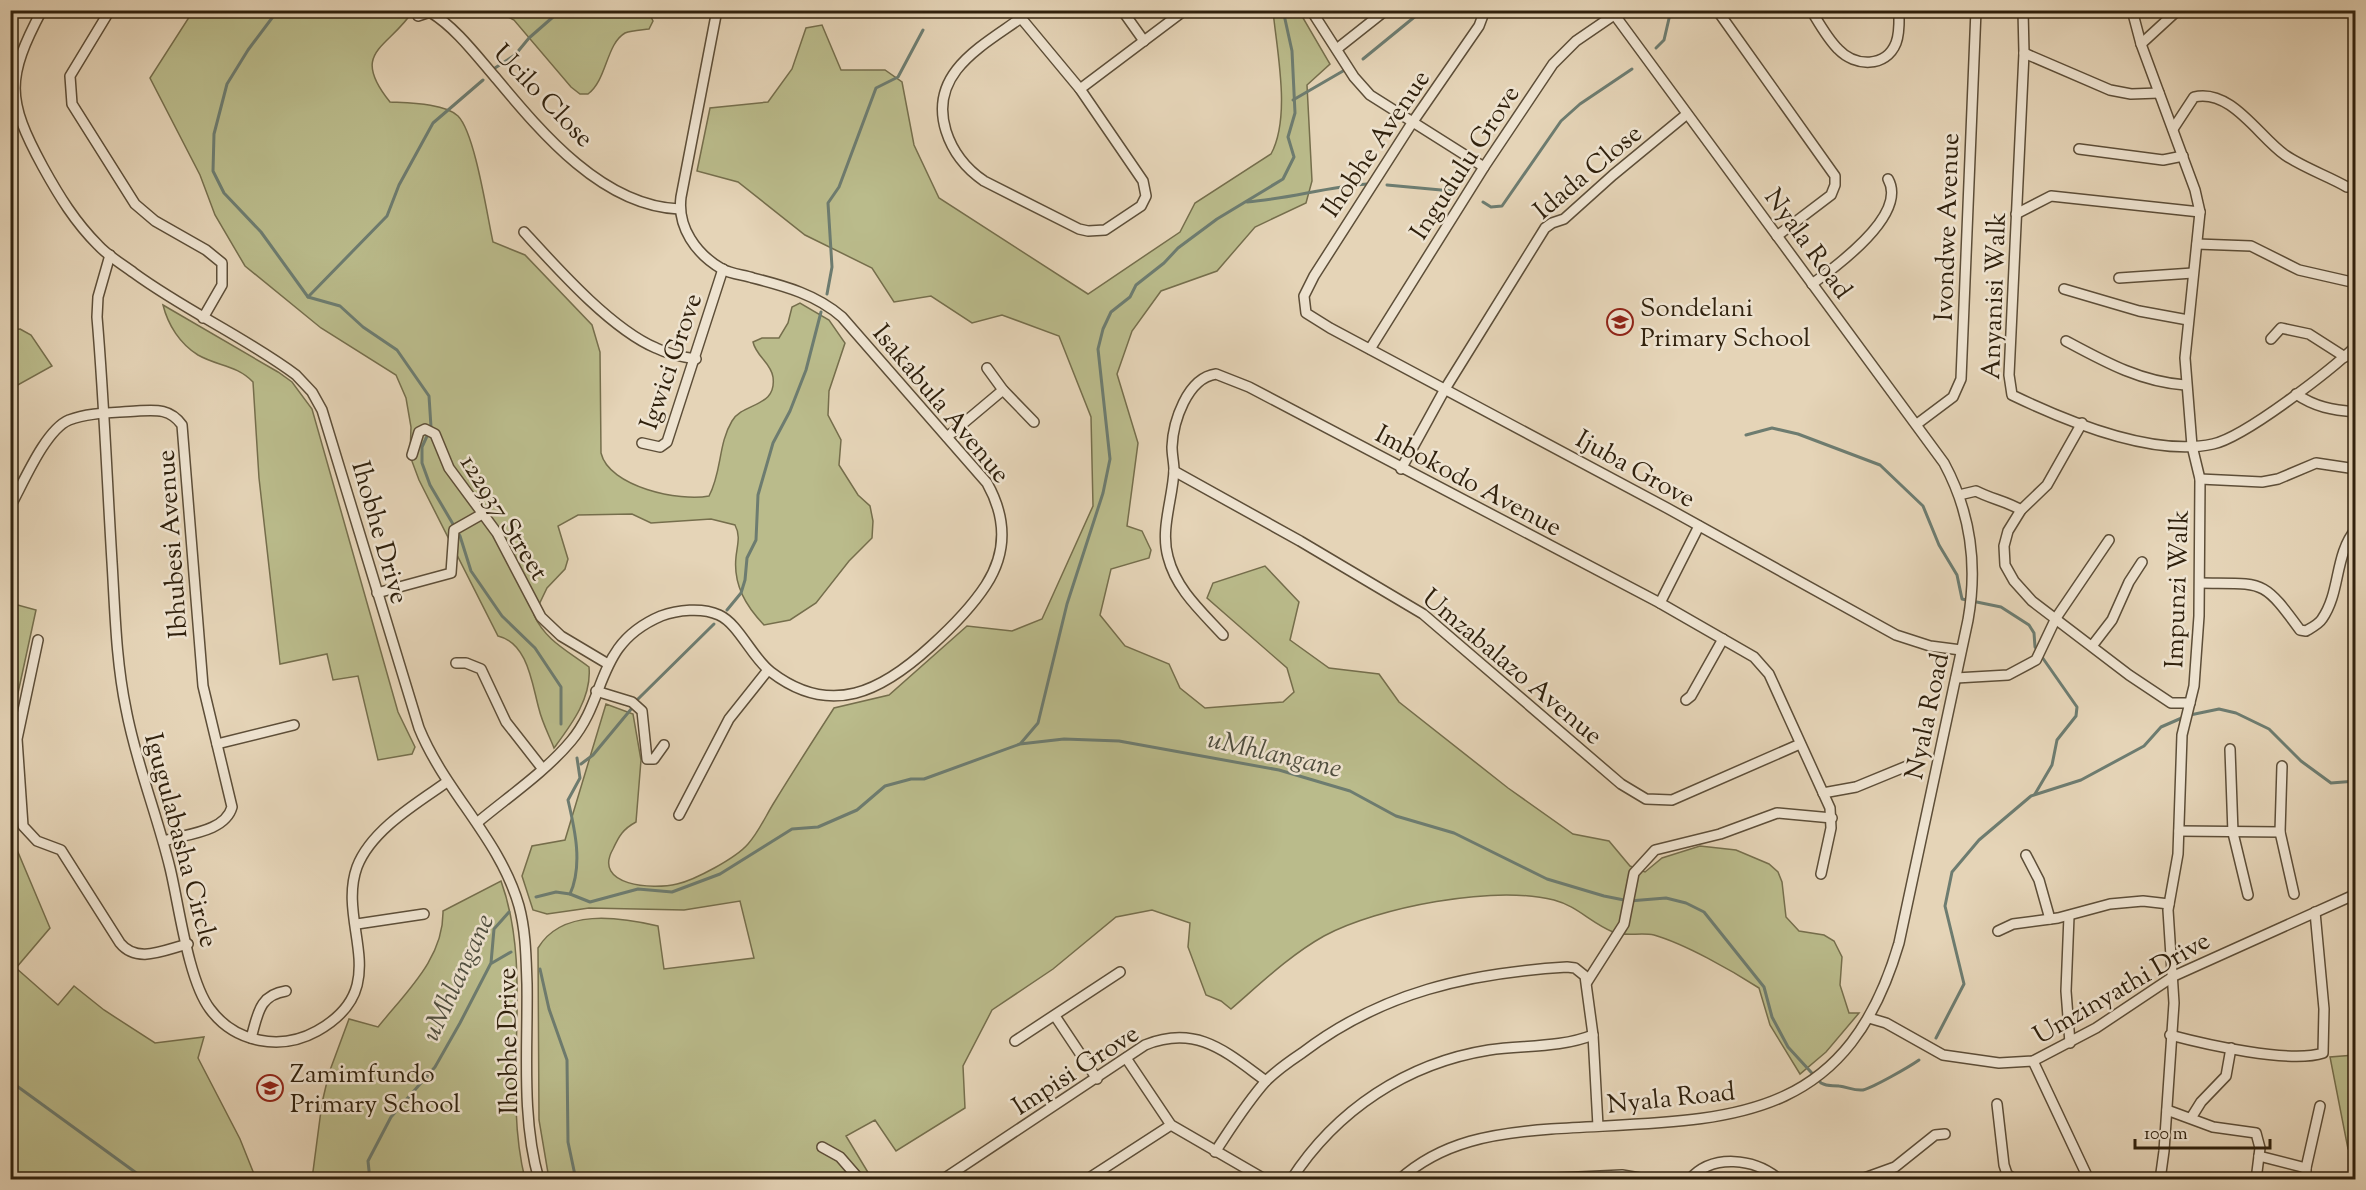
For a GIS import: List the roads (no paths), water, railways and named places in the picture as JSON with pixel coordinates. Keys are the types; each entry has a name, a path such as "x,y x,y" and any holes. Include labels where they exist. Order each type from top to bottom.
{"street":[{"name":"Ihobhe Drive","path":"42,10 23,45 17,64 18,110 27,138 65,206 110,255 163,294 282,365 312,392 327,424 419,728 427,748 447,782 478,822 507,875 519,905 526,942 529,1124 538,1179"},
{"path":"110,10 70,76 72,104 123,189 135,204 154,221 206,250 222,263 224,270 222,285 203,318"},
{"path":"679,209 717,10"},
{"path":"1122,10 1144,41"},
{"path":"1080,89 1185,10"},
{"path":"1311,10 1338,48 1354,77 1370,95 1484,167"},
{"path":"1338,48 1386,10"},
{"name":"Ihobhe Avenue","path":"1303,301 1319,268 1412,123 1479,26 1485,10"},
{"path":"1717,10 1835,176 1835,185 1830,195 1777,236"},
{"path":"1811,10 1837,48 1850,58 1871,63 1886,57 1898,36 1899,10"},
{"name":"Ivondwe Avenue","path":"1917,424 1953,397 1961,379 1976,10"},
{"name":"Anyanisi Walk","path":"2023,10 2024,53 2016,214 2011,393 2082,423 2144,441 2192,446 2216,444 2229,438 2296,394 2355,346"},
{"name":"Impunzi Walk","path":"2132,10 2141,44 2183,156 2200,212 2187,320 2185,385 2192,446 2200,479 2200,583 2194,686 2182,735 2179,831 2169,904 2174,976 2167,1110 2160,1179"},
{"path":"2141,44 2178,10"},
{"name":"Ucilo Close","path":"418,16 430,12 439,18 478,56 561,151 604,183 645,206 679,209"},
{"name":"Nyala Road","path":"1399,1179 1442,1151 1472,1140 1503,1133 1740,1112 1771,1103 1821,1074 1846,1049 1869,1018 1880,998 1899,943 1971,602 1972,548 1959,495 1944,463 1612,13"},
{"name":"Ingudulu Grove","path":"1370,349 1484,167 1553,64 1576,41 1612,13"},
{"path":"1021,14 1080,89 1143,181 1146,196 1141,206 1113,226 1088,231 984,181 970,171 958,157 950,141 942,111 942,97 947,85 971,54 1021,14"},
{"path":"2024,53 2110,90 2131,94 2159,93"},
{"path":"2173,129 2186,112 2191,99 2202,95 2235,108 2287,156 2347,187 2355,187"},
{"path":"10,99 18,110"},
{"name":"Idada Close","path":"1401,469 1445,389 1545,228 1564,219 1612,175 1687,114"},
{"path":"2079,149 2163,160 2183,156"},
{"path":"1812,284 1856,248 1884,216 1893,193 1888,179"},
{"path":"2016,214 2051,196 2200,212"},
{"name":"Isakabula Avenue","path":"478,822 571,741 580,729 608,664 637,630 663,615 691,610 719,615 768,670 783,681 813,693 849,695 867,691 909,666 973,604 996,564 1004,527 996,498 987,483 862,338 835,311 799,291 723,269 700,251 684,231 679,209"},
{"path":"524,232 562,274 638,338 660,350 696,359"},
{"path":"2197,244 2251,246 2299,270 2355,283"},
{"name":"Igugulabasha Circle","path":"110,255 98,297 103,413 123,688 139,762 164,841 200,991 211,1010 231,1029 265,1043 291,1041 308,1036 337,1016 352,995 360,973 353,889 362,857 387,827 447,782"},
{"name":"Igwici Grove","path":"642,443 660,447 667,442 696,359 723,269"},
{"path":"2119,278 2193,273"},
{"path":"2064,289 2139,312 2187,320"},
{"name":"Ijuba Grove","path":"1303,301 1306,313 1313,318 1896,635 1930,646 1961,650"},
{"path":"2271,339 2281,328 2309,334 2344,357"},
{"path":"2066,341 2139,376 2161,383 2185,385"},
{"path":"987,368 1003,390 1034,422"},
{"name":"Imbokodo Avenue","path":"1223,635 1190,600 1178,582 1168,557 1166,543 1174,471 1172,449 1180,411 1199,381 1216,374 1249,387 1401,469 1660,603 1754,657 1767,669 1823,792 1832,818"},
{"path":"947,437 1003,390"},
{"path":"2296,394 2312,405 2331,410 2355,412"},
{"name":"Ibhubesi Avenue","path":"10,507 55,431 67,421 103,413 167,411 182,424 203,686 231,798 229,817 220,824 164,841"},
{"path":"2082,423 2047,485 2021,510 2005,539 2005,565 2022,591 2092,646 2164,699 2171,703 2190,704"},
{"name":"122937 Street","path":"412,454 419,432 425,429 435,434 449,468 497,533 541,617 561,636 608,664"},
{"path":"2200,479 2262,482 2316,463 2355,469"},
{"name":"Umzabalazo Avenue","path":"1174,471 1300,541 1423,614 1636,795 1653,801 1672,800 1800,744"},
{"path":"1959,495 1976,491 1988,498 2008,502 2021,510"},
{"path":"377,593 451,573 458,528 484,513"},
{"path":"1660,603 1699,526"},
{"path":"2200,583 2248,583 2262,586 2273,594 2300,630 2306,631 2322,619 2334,587 2340,557 2355,529"},
{"path":"1956,678 2008,675 2039,656 2056,618 2109,540"},
{"path":"2092,646 2116,615 2129,582 2142,562"},
{"path":"1686,700 1691,696 1723,639"},
{"path":"38,640 17,739 23,826 37,841 61,850 120,943 130,953 144,955 188,945"},
{"path":"456,663 466,663 481,669 506,722 542,768"},
{"path":"679,815 729,719 768,670"},
{"path":"596,691 632,702 642,711 647,759 654,759 664,745"},
{"path":"217,744 294,725"},
{"path":"2230,749 2233,833 2248,895"},
{"path":"1823,792 1856,787 1912,764"},
{"path":"2282,766 2280,832 2294,894"},
{"path":"1587,982 1626,915 1634,873 1656,850 1720,834 1777,813 1832,818 1821,874"},
{"path":"2179,831 2280,832"},
{"path":"2026,855 2040,880 2050,919"},
{"name":"Umzinyathi Drive","path":"1869,1018 1886,1023 1943,1055 1999,1063 2033,1061 2070,1044 2174,976 2355,894"},
{"path":"1998,931 2013,924 2069,916 2110,904 2143,901 2169,904"},
{"path":"2170,1035 2230,1048 2303,1056 2320,1055 2324,1048 2321,954 2315,912"},
{"path":"357,924 424,914"},
{"path":"2069,916 2066,992 2070,1044"},
{"path":"1215,1152 1266,1081 1318,1040 1378,1006 1405,995 1437,986 1521,970 1575,968 1585,976 1593,1035 1598,1126"},
{"path":"1014,1041 1120,972"},
{"path":"251,1038 264,1000 271,993 286,991"},
{"path":"1055,1016 1097,1079"},
{"path":"1291,1179 1310,1152 1347,1115 1373,1095 1412,1073 1471,1054 1572,1043 1593,1035"},
{"name":"Impisi Grove","path":"942,1179 1126,1058 1159,1039 1195,1038 1228,1053 1266,1081"},
{"path":"2191,1118 2201,1102 2226,1076 2230,1048"},
{"path":"1126,1058 1171,1125 1266,1179"},
{"path":"2033,1061 2089,1179"},
{"path":"1997,1104 2004,1165 2007,1174 2015,1179"},
{"path":"2306,1179 2306,1168 2320,1106"},
{"path":"2167,1110 2213,1127 2256,1133 2259,1138 2256,1179"},
{"path":"1086,1179 1171,1125"},
{"path":"1859,1179 1895,1167 1935,1135 1945,1134"},
{"path":"822,1147 840,1157 860,1179"},
{"path":"2259,1156 2306,1168"},
{"path":"1689,1179 1706,1166 1724,1162 1760,1166 1780,1179"},
{"path":"1511,1179 1637,1176 1652,1179"}],"waterway":[{"path":"278,10 248,50 227,84 214,134 213,171 224,193 261,232 308,297 340,306 363,327 397,350 429,396 431,427"},
{"path":"495,68 515,55 529,38 561,10"},
{"path":"1021,743 1038,723 1067,604 1103,493 1110,459 1098,349 1103,329 1111,312 1130,297 1136,285 1164,263 1178,248 1217,219 1283,179 1294,157 1288,137 1295,113 1292,51 1283,10"},
{"path":"1363,59 1423,10"},
{"path":"1656,48 1664,40 1671,10"},
{"path":"827,294 832,267 828,203 839,187 876,88 898,77 923,30"},
{"path":"1483,202 1491,207 1502,206 1561,121 1580,104 1632,69"},
{"path":"1293,100 1343,71"},
{"path":"308,297 387,216 399,185 433,123 483,80"},
{"path":"1247,202 1367,184"},
{"path":"1387,185 1452,191"},
{"path":"727,610 741,593 747,558 756,540 758,495 773,443 790,411 806,370 821,312"},
{"path":"1746,435 1772,428 1798,434 1880,465 1923,506 1939,545 1957,575 1962,599 2001,607 2029,625 2034,633 2035,647 2077,707 2076,716 2057,740 2052,765 2035,794"},
{"path":"428,434 422,447 422,463 430,485 460,536 471,571 502,616 535,648 561,687 561,724"},
{"path":"638,699 714,624"},
{"path":"581,764 593,755 632,708"},
{"name":"uMhlangane","path":"2190,715 2219,709 2236,713 2269,729 2301,761 2331,783 2356,781"},
{"name":"uMhlangane","path":"1936,1038 1964,984 1945,906 1952,872 1979,840 2031,796 2081,780 2144,746 2161,727 2184,717"},
{"name":"uMhlangane","path":"536,897 556,892 570,894 590,902 638,889 672,892 720,874 792,829 818,827 857,810 885,786 911,779 924,779 1020,744 1064,739 1119,741 1279,770 1350,791 1396,816 1454,833 1547,879 1629,901 1666,898 1686,903 1704,912 1764,987 1772,1017 1788,1047 1821,1083 1863,1090 1919,1060"},
{"path":"570,894 577,859 568,800 580,778 577,758"},
{"name":"uMhlangane","path":"370,1180 368,1161 391,1117 435,1067 460,1023 491,963 494,929 509,912"},
{"path":"492,963 511,952"},
{"path":"540,969 549,1009 567,1060 568,1142 576,1180"},
{"path":"10,1081 146,1180"}],"place":[{"name":"Sondelani Primary School","path":"1620,322"},
{"name":"Zamimfundo Primary School","path":"270,1088"}]}
